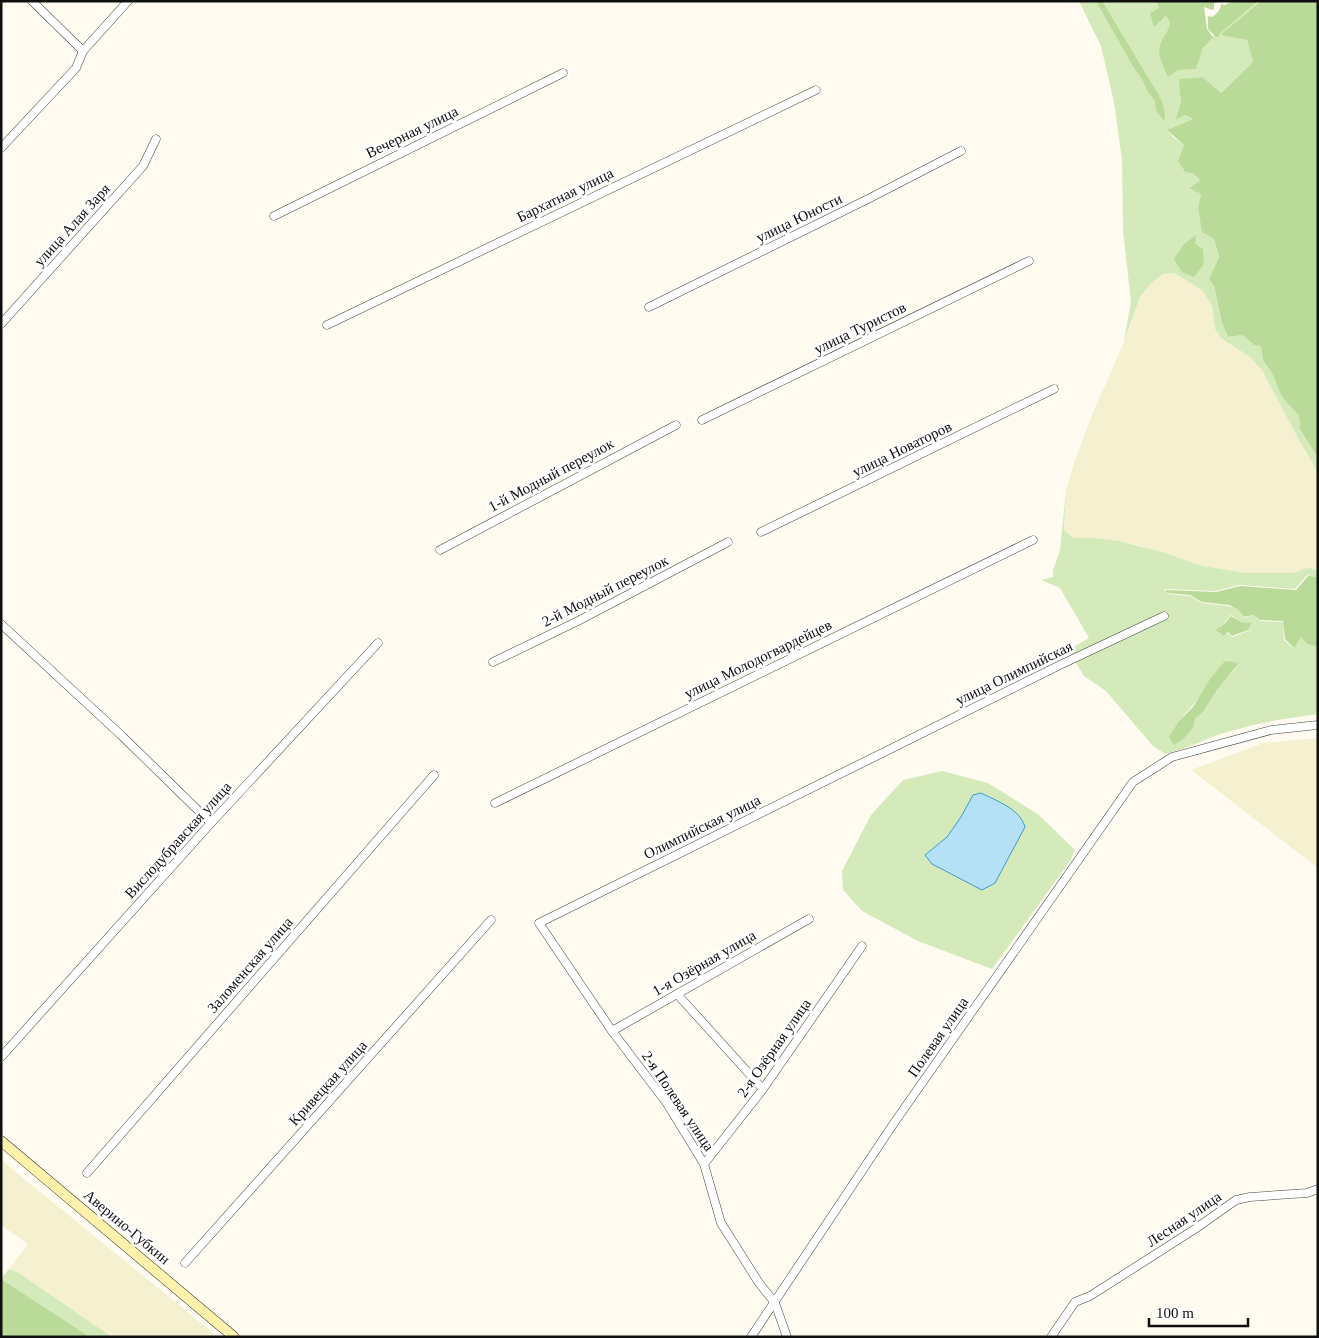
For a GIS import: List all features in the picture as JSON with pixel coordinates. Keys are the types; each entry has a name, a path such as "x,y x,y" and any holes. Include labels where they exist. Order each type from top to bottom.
{"main road":[{"name":"Аверино-Губкин","path":"1,1141 234,1337"}],"street":[{"path":"32,1 83,51"},
{"path":"1,148 76,68 83,51 128,1"},
{"name":"Вечерная улица","path":"274,216 563,73"},
{"name":"Бархатная улица","path":"327,325 816,90"},
{"name":"улица Алая Заря","path":"1,324 143,166 156,139"},
{"name":"улица Юности","path":"649,307 961,151"},
{"name":"улица Туристов","path":"702,420 1030,261"},
{"name":"улица Новаторов","path":"761,532 1054,389"},
{"name":"1-й Модный переулок","path":"440,550 676,425"},
{"name":"улица Молодогвардейцев","path":"495,803 1033,540"},
{"name":"2-й Модный переулок","path":"493,662 578,622 728,542"},
{"name":"улица Олимпийская","path":"876,756 1164,616"},
{"path":"1,624 122,736 211,823"},
{"name":"Вислодубравская улица","path":"1,1057 211,823 378,643"},
{"name":"Полевая улица","path":"751,1337 894,1123 1133,782 1172,757 1271,730 1318,725"},
{"name":"Олимпийская улица","path":"539,923 876,756"},
{"name":"Заломенская улица","path":"87,1173 434,775"},
{"name":"1-я Озёрная улица","path":"612,1031 809,919"},
{"name":"Кривецкая улица","path":"185,1263 491,920"},
{"name":"2-я Полевая улица","path":"539,923 612,1031 666,1102 704,1164 721,1223 759,1283 775,1303 787,1337"},
{"name":"2-я Озёрная улица","path":"704,1164 763,1089 862,946"},
{"path":"677,994 763,1089"},
{"name":"Лесная улица","path":"1051,1337 1075,1302 1090,1296 1195,1229 1236,1200 1250,1197 1307,1193 1318,1189"}],"shaded area":[{"path":"1174,273 1202,290 1212,306 1215,329 1221,338 1250,357 1262,370 1318,472 1318,571 1311,568 1302,569 1294,573 1245,573 1198,565 1138,545 1095,538 1074,538 1064,530 1066,490 1075,460 1092,415 1124,342 1140,297 1151,283 1163,274"},
{"path":"1318,738 1318,868 1191,770 1263,743"},
{"path":"1,1160 218,1337 112,1337 19,1273 9,1269 28,1244 1,1225"}],"green space":[{"path":"1079,1 1156,1 1159,8 1154,27 1166,16 1170,23 1169,30 1161,41 1168,77 1179,70 1196,69 1203,48 1209,39 1218,34 1258,1 1261,1 1220,35 1247,40 1253,62 1221,93 1203,77 1179,86 1181,102 1175,119 1185,115 1193,119 1167,130 1184,145 1178,161 1185,172 1194,174 1200,182 1189,187 1201,194 1198,207 1214,239 1219,257 1209,279 1214,286 1222,323 1228,337 1242,335 1254,345 1261,346 1263,360 1273,375 1282,397 1299,416 1300,431 1318,458 1318,472 1262,370 1250,357 1221,338 1215,329 1212,306 1202,290 1174,273 1163,274 1151,283 1140,297 1124,341 1131,302 1123,231 1122,160 1114,102 1101,46"},
{"path":"1096,1 1102,1 1161,99 1165,113 1164,121 1156,110 1155,101"},
{"path":"1156,1 1220,1 1214,3 1214,9 1212,10 1204,7 1207,29 1213,37 1203,48 1196,69 1179,70 1168,77 1159,51 1170,23 1166,16 1154,27 1150,13 1159,8"},
{"path":"1232,1 1258,1 1219,34 1219,37 1216,37 1208,29 1208,16 1212,17 1215,15 1221,4 1233,3"},
{"path":"1261,1 1318,1 1318,458 1300,430 1299,416 1282,397 1273,375 1263,360 1261,346 1254,345 1242,335 1228,337 1222,323 1214,286 1209,279 1219,257 1214,239 1202,232 1198,207 1201,194 1189,188 1200,181 1194,174 1185,172 1178,161 1184,145 1167,130 1193,119 1185,115 1175,120 1181,102 1180,79 1203,77 1221,93 1253,62 1247,40 1220,35"},
{"path":"1196,235 1195,244 1203,249 1204,264 1194,277 1182,272 1174,259 1184,244"},
{"path":"1066,490 1064,530 1074,538 1119,541 1163,552 1198,565 1245,573 1294,573 1302,569 1311,568 1318,571 1318,578 1308,574 1295,589 1239,585 1215,591 1164,589 1167,594 1190,596 1202,603 1229,606 1238,610 1244,618 1253,615 1260,621 1283,622 1284,640 1293,648 1301,637 1307,644 1318,647 1318,714 1272,721 1238,729 1165,754 1152,745 1106,691 1084,676 1068,650 1089,638 1060,588 1041,580 1053,577 1053,570 1060,551","holes":["1231,615 1241,622 1252,623 1248,631 1232,637 1228,633 1224,636 1215,630","1239,664 1217,690 1203,712 1195,719 1179,721 1202,694"]},
{"path":"1309,575 1318,578 1318,647 1307,644 1301,637 1294,648 1285,639 1283,621 1260,620 1253,615 1244,617 1238,610 1229,605 1202,602 1190,595 1167,593 1165,590 1216,592 1240,586 1296,590"},
{"path":"1231,616 1241,622 1252,623 1248,630 1232,636 1228,632 1224,636 1215,630"},
{"path":"1225,661 1239,663 1217,690 1203,712 1195,719 1193,727 1184,738 1174,745 1169,737 1179,721 1193,707 1210,679"},
{"path":"942,771 988,783 1039,815 1075,850 1070,861 992,969 918,941 862,911 843,890 842,871 871,815 903,780"},
{"path":"9,1269 19,1273 112,1337 90,1337 1,1279"},
{"path":"1,1279 90,1337 1,1337"}],"water":[{"path":"981,793 1013,810 1025,827 995,883 982,890 932,864 925,855 947,837 973,795"}]}
